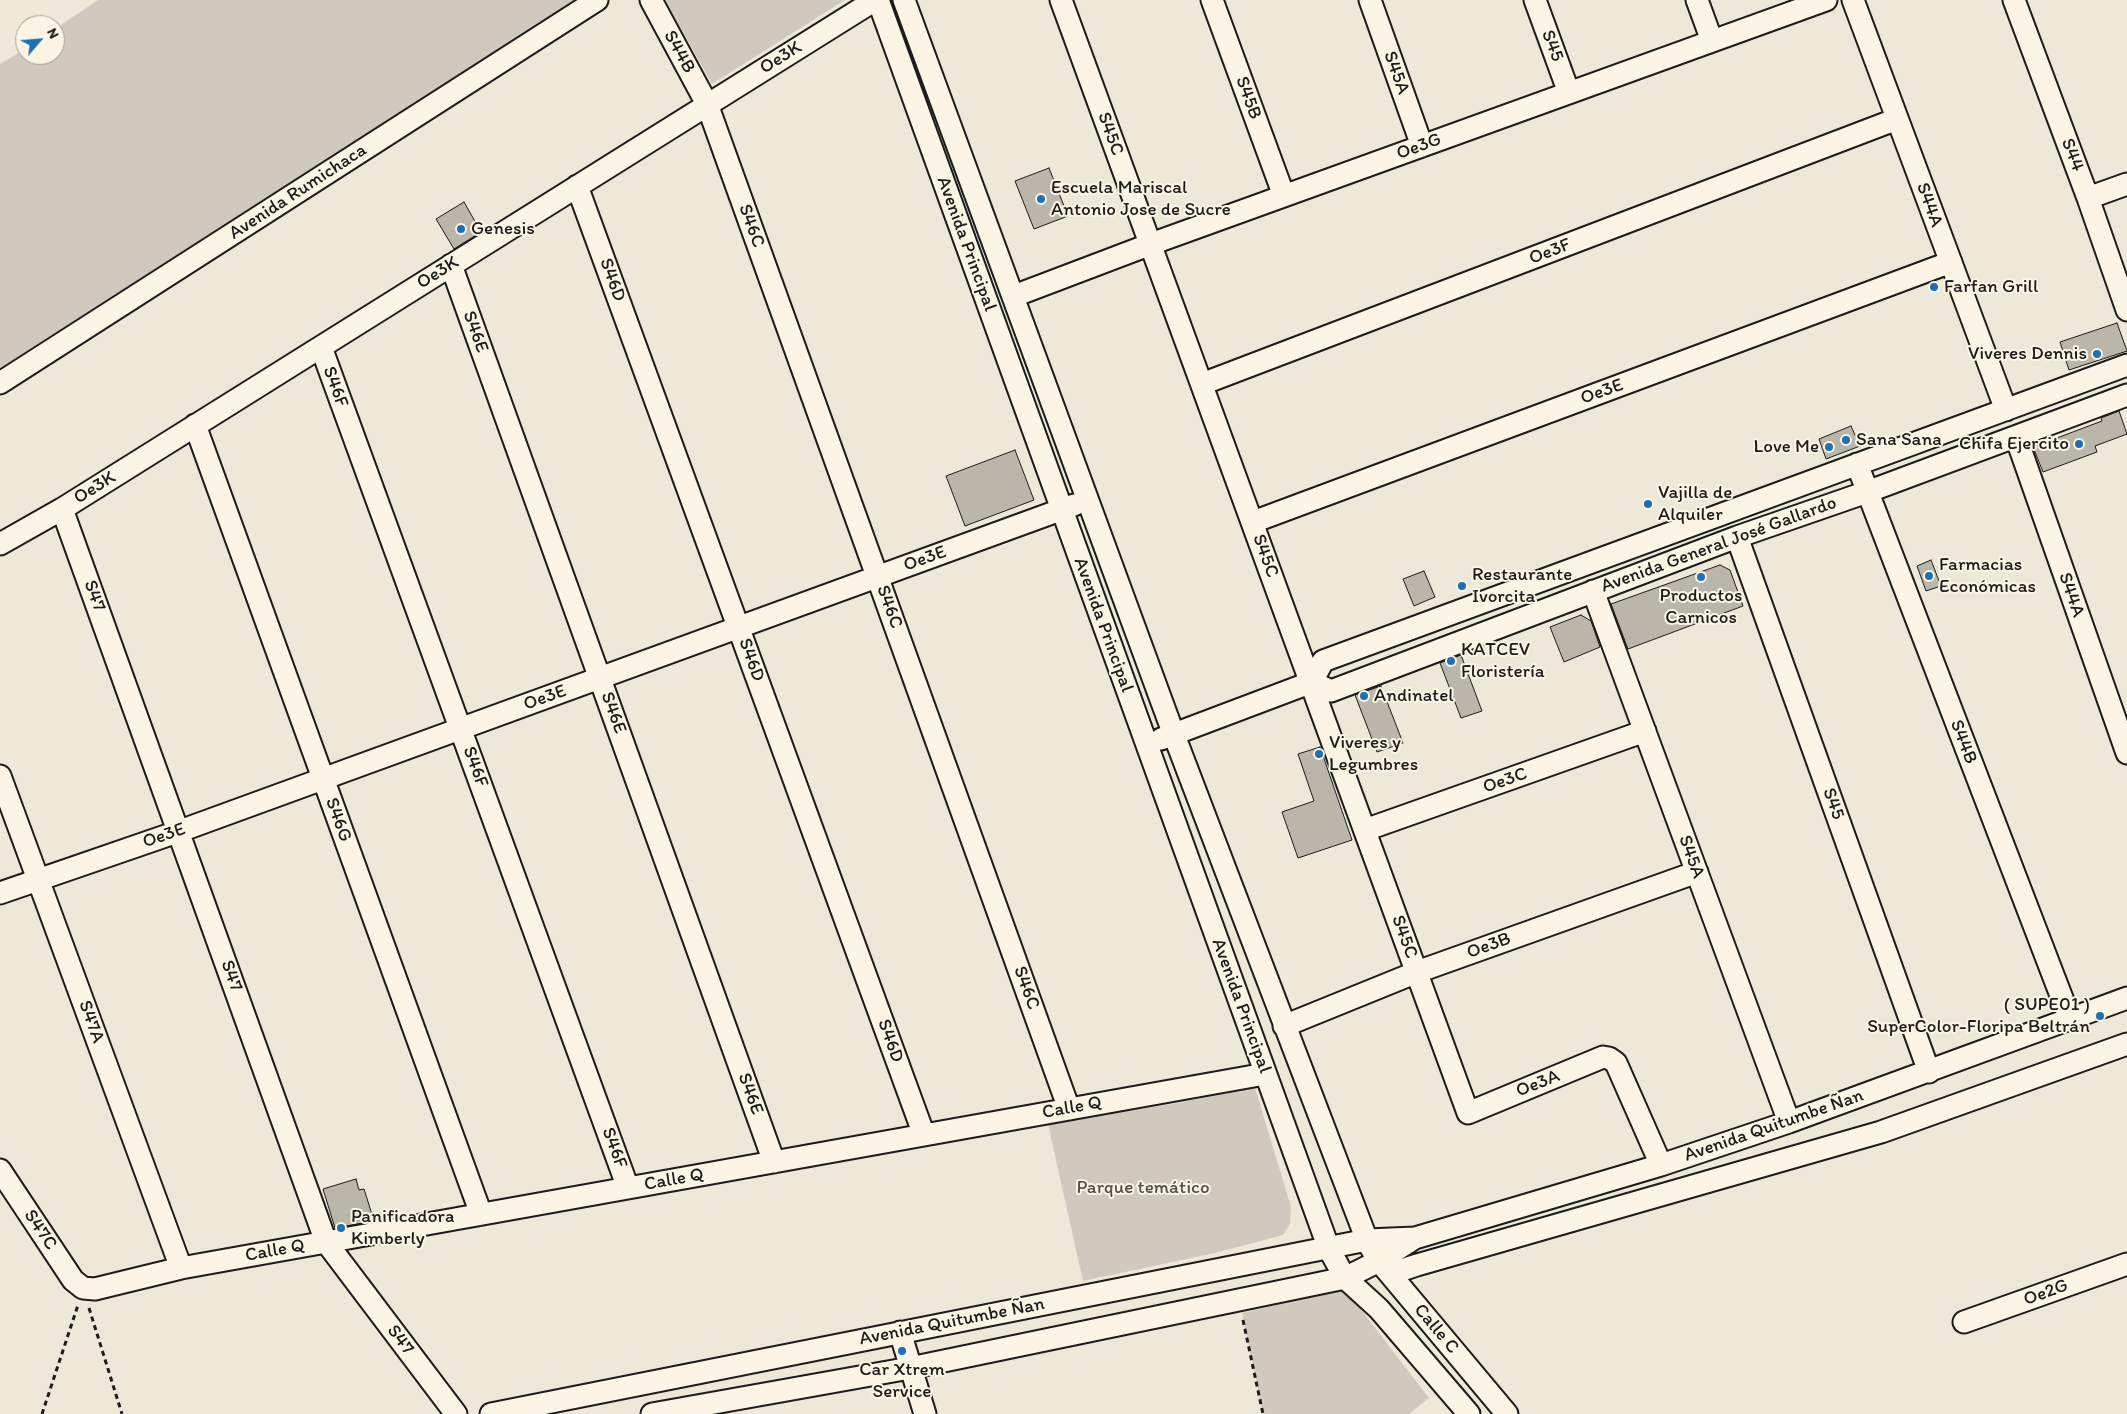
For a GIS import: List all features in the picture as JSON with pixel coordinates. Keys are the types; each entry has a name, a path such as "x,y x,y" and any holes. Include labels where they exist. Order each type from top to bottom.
{"street":[{"name":"Avenida Rumichaca","path":"0,384 597,0"},
{"name":"S44B","path":"651,0 707,104"},
{"name":"Oe3K","path":"0,544 62,508 876,0"},
{"name":"Avenida Principal","path":"876,0 1329,1249"},
{"name":"Avenida Principal","path":"904,0 1174,734 1368,1242"},
{"name":"S45C","path":"1061,0 1312,682 1468,1113"},
{"name":"S45B","path":"1212,0 1284,196"},
{"name":"S45A","path":"1370,0 1422,146"},
{"name":"S45","path":"1534,0 1569,93"},
{"path":"1697,0 1712,41"},
{"name":"Oe3G","path":"1014,296 1151,244 1826,0"},
{"name":"S44A","path":"1853,0 2006,410"},
{"name":"S44","path":"2014,0 2088,198 2127,310"},
{"name":"S46C","path":"707,104 1069,1109"},
{"name":"Oe3F","path":"1202,384 1897,119"},
{"path":"2088,198 2127,184"},
{"name":"S46D","path":"577,186 924,1135"},
{"name":"Oe3E","path":"1253,522 1950,262"},
{"name":"S46E","path":"451,265 774,1162"},
{"name":"S46F","path":"320,347 628,1188"},
{"name":"Avenida General José Gallardo","path":"2127,365 1323,661 1312,682 1331,690 1737,537 1867,492 2127,395"},
{"name":"S46G","path":"195,425 481,1214"},
{"name":"S44A","path":"2016,437 2127,753"},
{"name":"S44B","path":"1857,464 2070,1019"},
{"name":"Oe3E","path":"0,893 180,831 1088,500"},
{"name":"S47","path":"62,508 180,831 326,1242 456,1414"},
{"name":"S45","path":"1737,537 1929,1072"},
{"name":"S45A","path":"1593,591 1790,1122"},
{"path":"1146,745 1312,682"},
{"name":"Oe3C","path":"1365,830 1646,731"},
{"name":"S47A","path":"0,776 181,1268"},
{"name":"Oe3B","path":"1284,1026 1417,972 1697,872"},
{"name":"Avenida Quitumbe Ñan","path":"491,1414 1329,1249 1368,1242 1415,1238 1661,1165 1790,1122 2127,998"},
{"path":"1385,1268 1881,1132 2127,1044"},
{"name":"Oe3A","path":"1468,1113 1603,1057 1609,1058 1616,1063 1661,1165"},
{"name":"Calle Q","path":"84,1288 95,1289 181,1268 1265,1074"},
{"name":"S47C","path":"0,1170 74,1280 84,1288"},
{"name":"Avenida Quitumbe Ñan","path":"652,1414 910,1368 1345,1278 1385,1268 1415,1238"},
{"name":"Calle C","path":"1368,1242 1385,1268 1507,1414"},
{"name":"Calle C","path":"1329,1249 1345,1278 1379,1309 1469,1414"},
{"name":"Oe2G","path":"1964,1322 2127,1264"},
{"path":"900,1332 925,1414"}],"path":[{"path":"42,1414 84,1288"},
{"path":"84,1288 122,1414"},
{"path":"1239,1300 1263,1414"}],"green space":[{"path":"98,0 578,0 0,368 0,64 15,55 15,65 65,65 65,22"},
{"path":"665,0 845,0 712,84"},
{"name":"Parque temático","path":"1255,1088 1291,1207 1290,1224 1283,1235 1215,1253 1083,1281 1048,1124 1172,1104"},
{"path":"1345,1289 1429,1398 1409,1414 1263,1414 1242,1313"}],"building":[{"name":"Escuela Mariscal Antonio Jose de Sucre","path":"1049,168 1068,216 1034,229 1015,181"},
{"name":"Genesis","path":"464,202 481,232 454,249 436,219"},
{"path":"2117,323 2127,351 2069,370 2060,342"},
{"path":"2119,411 2127,434 2095,446 2097,452 2043,472 2033,447 2102,421 2101,418"},
{"name":"Sana Sana","path":"1851,426 1860,446 1826,459 1819,439"},
{"path":"1015,450 1034,500 965,526 946,476"},
{"name":"Farmacias Económicas","path":"1931,560 1941,586 1926,591 1917,566"},
{"path":"1720,565 1730,570 1743,606 1628,649 1611,604"},
{"path":"1424,571 1435,597 1414,606 1403,579"},
{"path":"1581,615 1591,621 1600,647 1564,662 1550,627"},
{"path":"1461,655 1482,711 1461,718 1440,663"},
{"path":"1381,686 1403,743 1377,752 1355,695"},
{"path":"1320,747 1352,840 1298,858 1282,812 1314,801 1298,754"},
{"path":"356,1179 359,1190 364,1189 374,1221 335,1228 323,1189"}],"place":[{"name":"Escuela Mariscal Antonio Jose de Sucre","path":"1041,199"},
{"name":"Genesis","path":"461,229"},
{"name":"Farfan Grill","path":"1934,287"},
{"name":"Viveres Dennis","path":"2097,354"},
{"name":"Sana Sana","path":"1846,440"},
{"name":"Chifa Ejercito","path":"2079,444"},
{"name":"Love Me","path":"1829,447"},
{"name":"Vajilla de Alquiler","path":"1648,504"},
{"name":"Farmacias Económicas","path":"1929,576"},
{"name":"Productos Carnicos","path":"1701,577"},
{"name":"Restaurante Ivorcita","path":"1462,586"},
{"name":"KATCEV Floristería","path":"1451,661"},
{"name":"Andinatel","path":"1364,696"},
{"name":"Viveres y Legumbres","path":"1319,754"},
{"name":"( SUPE01 ) SuperColor-Floripa Beltrán","path":"2100,1016"},
{"name":"Panificadora Kimberly","path":"341,1228"},
{"name":"Car Xtrem Service","path":"902,1351"}]}
